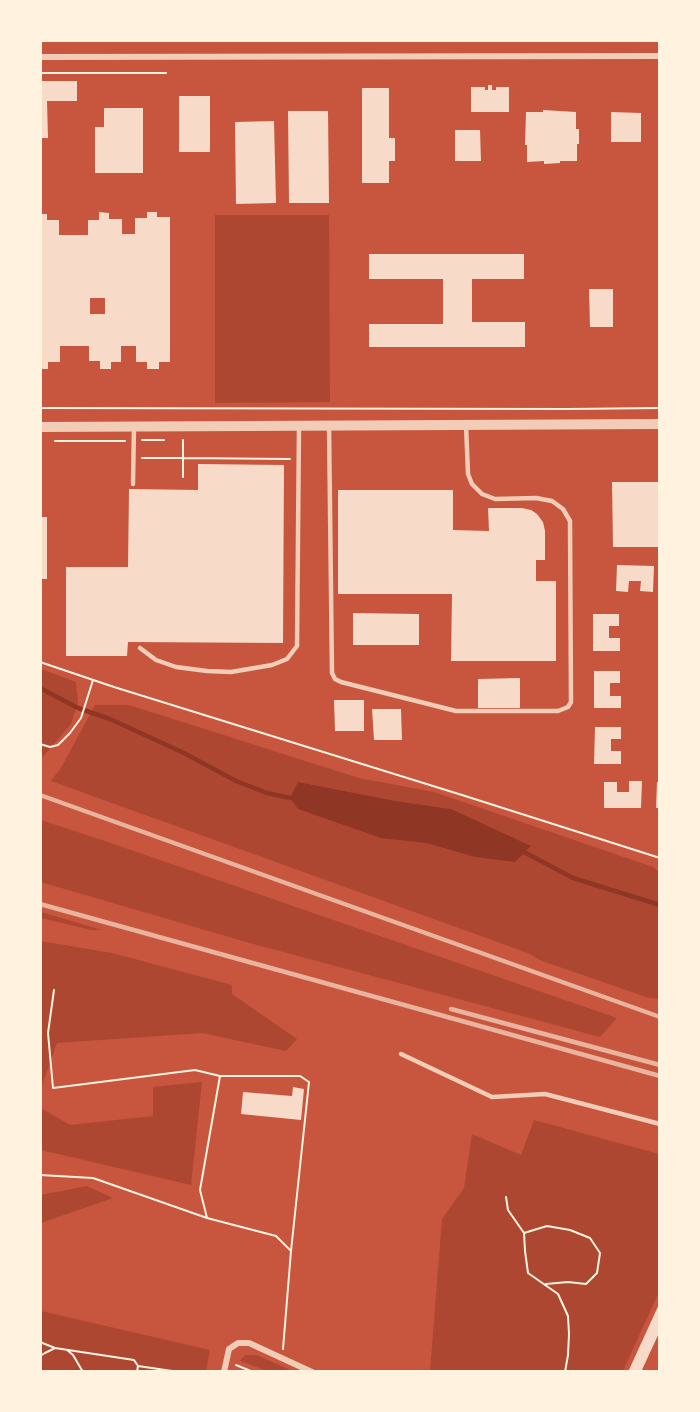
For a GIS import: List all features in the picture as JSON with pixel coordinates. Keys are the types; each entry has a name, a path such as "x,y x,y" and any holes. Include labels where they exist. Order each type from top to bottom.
{"street":[{"path":"40,57 660,56"},
{"path":"40,427 660,424"},
{"path":"224,1371 229,1349 238,1343 249,1343 312,1371"}],"lane":[{"path":"329,425 332,673 335,679 456,711 558,711 568,707 571,702 570,521 564,509 552,501 536,498 495,499 482,494 472,484 468,474 466,425"},
{"path":"133,484 134,426"},
{"path":"141,648 156,660 176,667 231,672 272,665 287,658 297,646 299,426"},
{"path":"402,1054 492,1097 545,1094 660,1124"}],"path":[{"path":"40,73 166,73"},
{"path":"40,408 660,408"},
{"path":"183,440 183,477"},
{"path":"134,458 299,459"},
{"path":"40,662 660,858"},
{"path":"40,744 50,747 58,745 70,733 81,718 93,680"},
{"path":"54,990 48,1033 53,1088 195,1070 220,1076 300,1076 309,1083 281,1358"},
{"path":"207,1218 200,1190 220,1076"},
{"path":"40,1175 93,1178 207,1218 276,1236 291,1251"},
{"path":"506,1197 508,1210 524,1233 528,1273 558,1294 568,1316 568,1355 565,1371"},
{"path":"524,1233 547,1226 570,1230 590,1238 600,1254 597,1273 586,1284 568,1282 544,1284"},
{"path":"40,1342 55,1348 134,1360 138,1366 137,1371"},
{"path":"40,1356 55,1348"},
{"path":"66,1349 73,1355 83,1371"},
{"path":"225,1360 253,1371"},
{"path":"138,1366 179,1371"}],"shaded area":[{"path":"215,215 329,215 330,402 215,403"},
{"path":"41,669 76,682 78,702 71,724 41,759"},
{"path":"95,705 129,705 359,778 434,792 653,867 659,872 659,999 649,998 542,961 528,953 51,781 61,768","holes":["298,782 451,809 475,857 426,843 404,840 298,809"]},
{"path":"298,782 451,809 531,846 515,862 475,857 426,843 381,838 298,809 290,798"},
{"path":"41,820 617,1018 600,1037 246,942 41,882"},
{"path":"41,912 102,930 91,930 41,918"},
{"path":"41,941 112,953 232,985 232,994 297,1039 286,1051 202,1033 57,1043 41,1088"},
{"path":"202,1082 191,1185 41,1150 41,1108 70,1125 153,1116 153,1087"},
{"path":"534,1120 659,1154 659,1292 623,1371 430,1372 442,1219 464,1188 472,1134 521,1155"},
{"path":"87,1186 113,1198 41,1223 41,1195"},
{"path":"41,1311 210,1350 206,1371 41,1372"},
{"path":"245,1355 256,1355 293,1371 267,1371 240,1361"}],"building":[{"path":"40,81 77,81 77,101 47,101 48,138 40,138"},
{"path":"488,85 492,85 492,90 496,90 496,87 509,87 509,112 471,112 471,87 485,87 485,90 488,90"},
{"path":"362,88 389,88 389,138 395,138 395,161 389,161 389,183 362,183"},
{"path":"179,96 210,96 210,152 179,152"},
{"path":"104,108 143,108 143,173 95,173 95,127 104,127"},
{"path":"543,110 576,112 576,129 579,129 577,161 544,164 544,161 527,162 526,112 543,112"},
{"path":"288,111 328,111 329,203 289,203"},
{"path":"611,112 641,113 641,142 611,142"},
{"path":"274,121 276,203 236,204 235,122"},
{"path":"455,130 480,130 481,161 455,161"},
{"path":"99,212 109,213 109,219 122,219 122,234 135,234 135,218 147,218 147,212 157,212 157,217 170,217 170,362 159,362 159,369 147,369 147,362 136,362 136,346 121,346 121,362 111,362 111,369 100,369 100,361 89,361 89,346 60,346 60,362 48,362 48,369 40,369 40,214 47,214 47,220 59,220 59,235 88,235 88,220 99,220","holes":["90,298 105,298 105,314 90,314"]},
{"path":"369,254 524,254 524,279 472,279 472,322 525,322 525,347 369,347 369,324 443,324 443,279 369,279"},
{"path":"589,289 613,289 613,327 590,327"},
{"path":"198,464 284,465 283,643 128,642 127,656 66,656 66,567 128,567 129,489 198,490"},
{"path":"612,482 660,482 660,547 613,547"},
{"path":"338,490 453,490 453,530 489,531 488,508 522,508 537,514 543,522 545,531 545,560 536,560 536,581 556,581 556,661 451,661 452,594 338,594"},
{"path":"40,517 47,517 47,579 40,579"},
{"path":"617,565 654,566 653,592 640,591 641,581 629,581 628,592 616,591"},
{"path":"353,613 419,614 419,645 353,645"},
{"path":"593,614 619,614 619,626 609,626 609,638 620,638 620,651 593,651"},
{"path":"594,671 620,671 620,683 610,683 610,696 621,696 621,708 594,708"},
{"path":"520,678 520,708 478,708 478,679"},
{"path":"334,700 364,700 364,731 335,731"},
{"path":"372,709 401,709 402,740 374,740"},
{"path":"595,727 621,727 621,739 611,739 611,751 621,751 621,764 594,764"},
{"path":"629,781 642,781 641,808 604,808 604,782 617,782 617,792 629,792"},
{"path":"657,782 660,782 660,808 656,808"},
{"path":"293,1087 304,1089 301,1120 241,1114 243,1092 292,1096"},
{"path":"660,1302 660,1331 641,1372 628,1372"}],"waterway":[{"path":"40,688 78,708 110,719 184,753 236,781 267,793 290,798"},
{"path":"524,852 573,878 660,905"}],"railway":[{"path":"40,795 660,1017"},
{"path":"40,904 660,1076"},
{"path":"451,1009 660,1065"}]}
